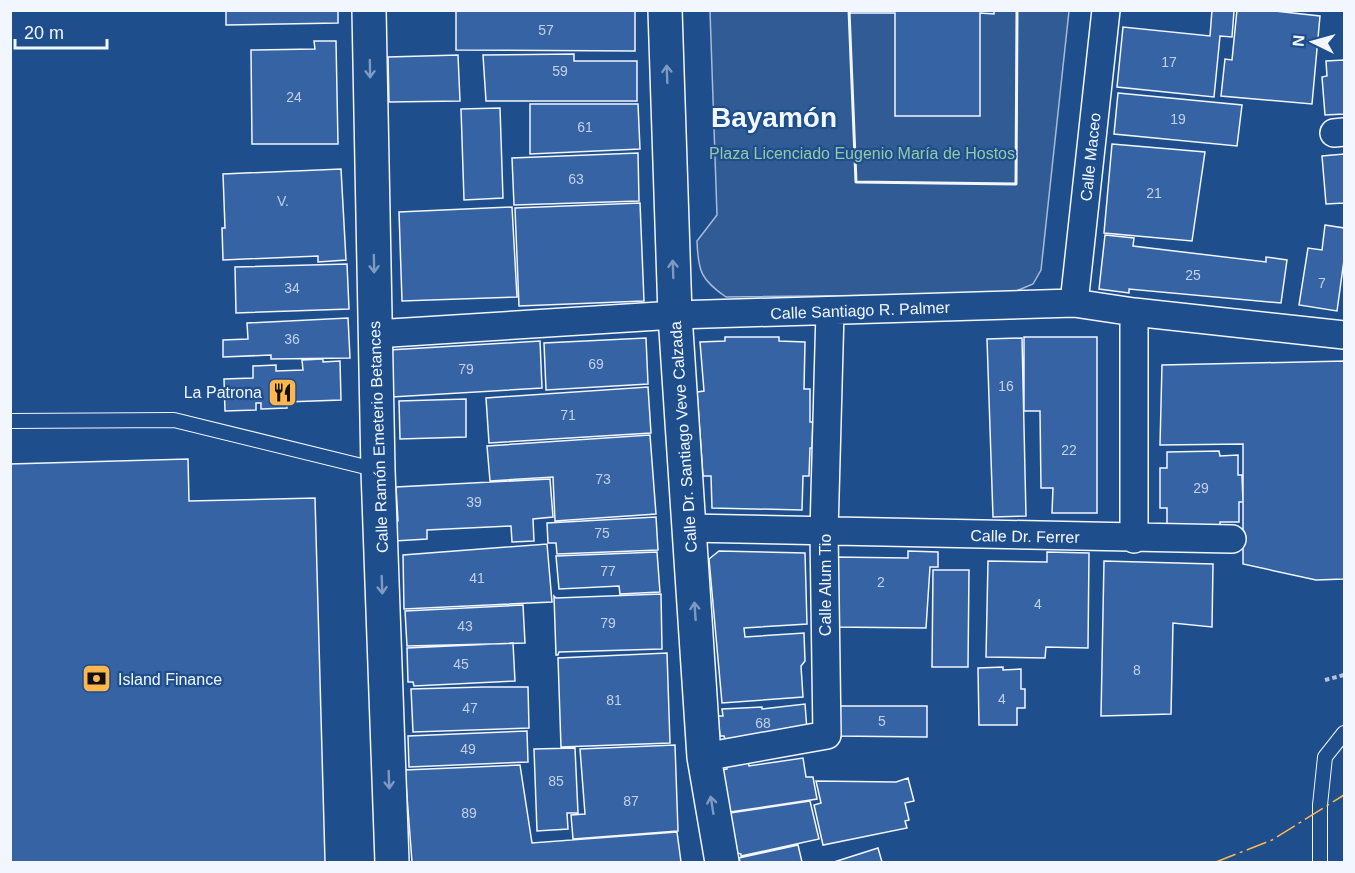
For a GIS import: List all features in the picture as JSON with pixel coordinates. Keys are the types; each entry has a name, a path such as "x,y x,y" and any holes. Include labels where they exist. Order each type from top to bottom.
{"street":[{"name":"Calle Ramón Emeterio Betances","path":"369,10 378,470 392,862"},
{"name":"Calle Dr. Santiago Veve Calzada","path":"665,10 675,315 704,756 722,862"},
{"name":"Calle Maceo","path":"1074,303 1106,10"},
{"name":"Calle Santiago R. Palmer","path":"375,334 675,315 1074,303 1134,312 1344,335"},
{"name":"Calle Alum Tio","path":"704,756 827,735 824,532 830,311"},
{"path":"1134,312 1134,539"},
{"name":"Calle Dr. Ferrer","path":"689,528 1134,539 1232,539"}],"lane":[{"path":"10,421 174,420 378,470"},
{"path":"1320,862 1320,805 1325,757 1344,733"}],"path":[{"path":"1325,680 1344,675"}],"green space":[{"name":"Plaza Licenciado Eugenio María de Hostos","path":"710,11 1069,11 1041,270 1033,284 1009,294 726,297 718,291 702,274 698,260 697,241 717,215"}],"building":[{"path":"226,10 338,10 338,23 226,25"},
{"path":"456,10 635,10 635,51 456,50"},
{"path":"849,10 994,10 994,14 980,13 980,116 895,116 895,13 850,13"},
{"path":"1212,10 1234,11 1232,37 1220,36 1214,97 1117,87 1123,27 1210,36"},
{"path":"1237,10 1266,10 1320,16 1312,104 1221,96 1225,59 1232,60"},
{"path":"314,41 336,41 338,144 252,144 251,50 315,49"},
{"path":"574,54 574,61 637,61 637,101 486,101 483,55"},
{"path":"458,55 460,101 389,102 388,57"},
{"path":"1344,60 1344,114 1325,115 1322,77 1327,76 1326,61"},
{"path":"1118,93 1242,105 1237,146 1114,134"},
{"path":"530,104 638,104 640,149 530,154"},
{"path":"500,108 503,198 464,200 461,109"},
{"path":"1112,144 1205,152 1192,241 1104,233"},
{"path":"638,153 639,201 514,205 512,158"},
{"path":"1344,154 1344,203 1326,204 1322,156"},
{"path":"341,169 346,260 318,262 318,256 223,260 222,228 225,228 223,174"},
{"path":"640,203 644,301 519,306 515,208"},
{"path":"512,207 517,297 402,301 399,212"},
{"path":"1325,225 1344,228 1344,260 1337,311 1299,305 1308,248 1322,250"},
{"path":"1105,235 1134,238 1133,246 1266,262 1266,257 1287,260 1281,303 1129,289 1129,293 1099,289"},
{"path":"347,264 349,309 236,313 235,267"},
{"path":"348,318 350,358 271,359 271,355 223,357 223,340 248,339 247,323"},
{"path":"725,337 779,337 779,341 805,342 804,389 810,389 810,422 813,422 809,476 803,476 802,510 712,508 711,476 703,476 697,392 704,391 700,342 725,341"},
{"path":"1024,337 1097,337 1097,513 1052,513 1053,488 1041,488 1040,411 1024,411"},
{"path":"646,338 648,384 546,390 544,343"},
{"path":"1022,338 1026,516 993,517 987,339"},
{"path":"540,341 542,388 392,397 389,350"},
{"name":"La Patrona","path":"323,359 323,362 340,361 341,400 286,402 287,408 261,409 261,403 256,403 256,410 225,411 224,379 253,378 253,366 276,365 276,371 303,370 302,360"},
{"path":"1344,361 1344,579 1316,580 1243,564 1243,444 1160,445 1162,365"},
{"path":"648,387 651,433 489,443 486,398"},
{"path":"466,399 466,437 400,439 399,401"},
{"path":"650,435 656,514 555,521 553,477 490,481 487,446"},
{"path":"1219,451 1220,456 1238,455 1238,475 1242,475 1243,502 1239,502 1239,522 1220,522 1220,526 1167,527 1167,508 1160,508 1160,468 1167,468 1167,452"},
{"path":"188,459 189,501 315,498 325,862 10,862 10,464"},
{"path":"550,479 553,517 533,519 534,541 512,542 511,526 427,530 427,539 395,541 394,522 398,521 396,487"},
{"path":"656,517 658,550 557,554 556,543 548,543 547,523"},
{"path":"547,544 552,602 404,609 403,555"},
{"path":"719,551 805,553 807,624 744,628 745,637 804,633 805,661 801,666 803,697 722,703 709,559"},
{"path":"908,551 938,552 938,567 930,567 926,628 833,627 833,557 908,558"},
{"path":"657,552 660,592 620,594 619,586 559,589 556,556"},
{"path":"1047,552 1089,553 1088,648 1046,647 1045,658 986,657 988,561 1047,562"},
{"path":"1104,561 1213,564 1212,627 1173,623 1171,714 1101,716"},
{"path":"933,570 969,570 968,667 932,667"},
{"path":"661,594 662,649 559,652 556,655 554,596 556,598"},
{"path":"523,605 525,643 407,646 405,611"},
{"path":"513,643 515,681 414,686 413,682 408,682 407,648"},
{"path":"667,653 670,743 561,747 558,658"},
{"path":"1003,667 1003,670 1021,669 1021,689 1025,689 1025,708 1017,708 1017,725 979,725 978,668"},
{"path":"528,687 529,728 413,732 411,689"},
{"path":"805,704 807,730 725,739 724,736 720,736 718,716 723,716 722,709 762,707 762,709"},
{"path":"836,706 927,706 927,737 836,736"},
{"path":"527,731 528,762 409,767 408,736"},
{"path":"675,745 678,831 573,839 571,815 585,814 580,749"},
{"path":"575,748 578,813 567,813 568,829 537,831 534,749"},
{"path":"803,758 806,777 813,777 817,799 730,812 722,770 727,769 726,765 748,760 749,766"},
{"path":"520,765 532,843 677,832 681,862 412,862 405,770"},
{"path":"908,778 914,801 905,803 909,820 905,821 907,828 823,845 814,805 821,803 816,781 896,782"},
{"path":"810,801 819,839 741,856 737,853 730,813"},
{"path":"798,845 802,862 740,862 739,858"},
{"path":"878,848 882,862 834,862"}],"wall":[{"path":"849,10 856,182 1016,184 1017,10"}],"power":[{"path":"1216,862 1272,840 1344,795"}],"place":[{"name":"La Patrona","path":"283,392"},
{"name":"Island Finance","path":"97,679"}],"district":[{"name":"Bayamón","path":"774,117"}]}
